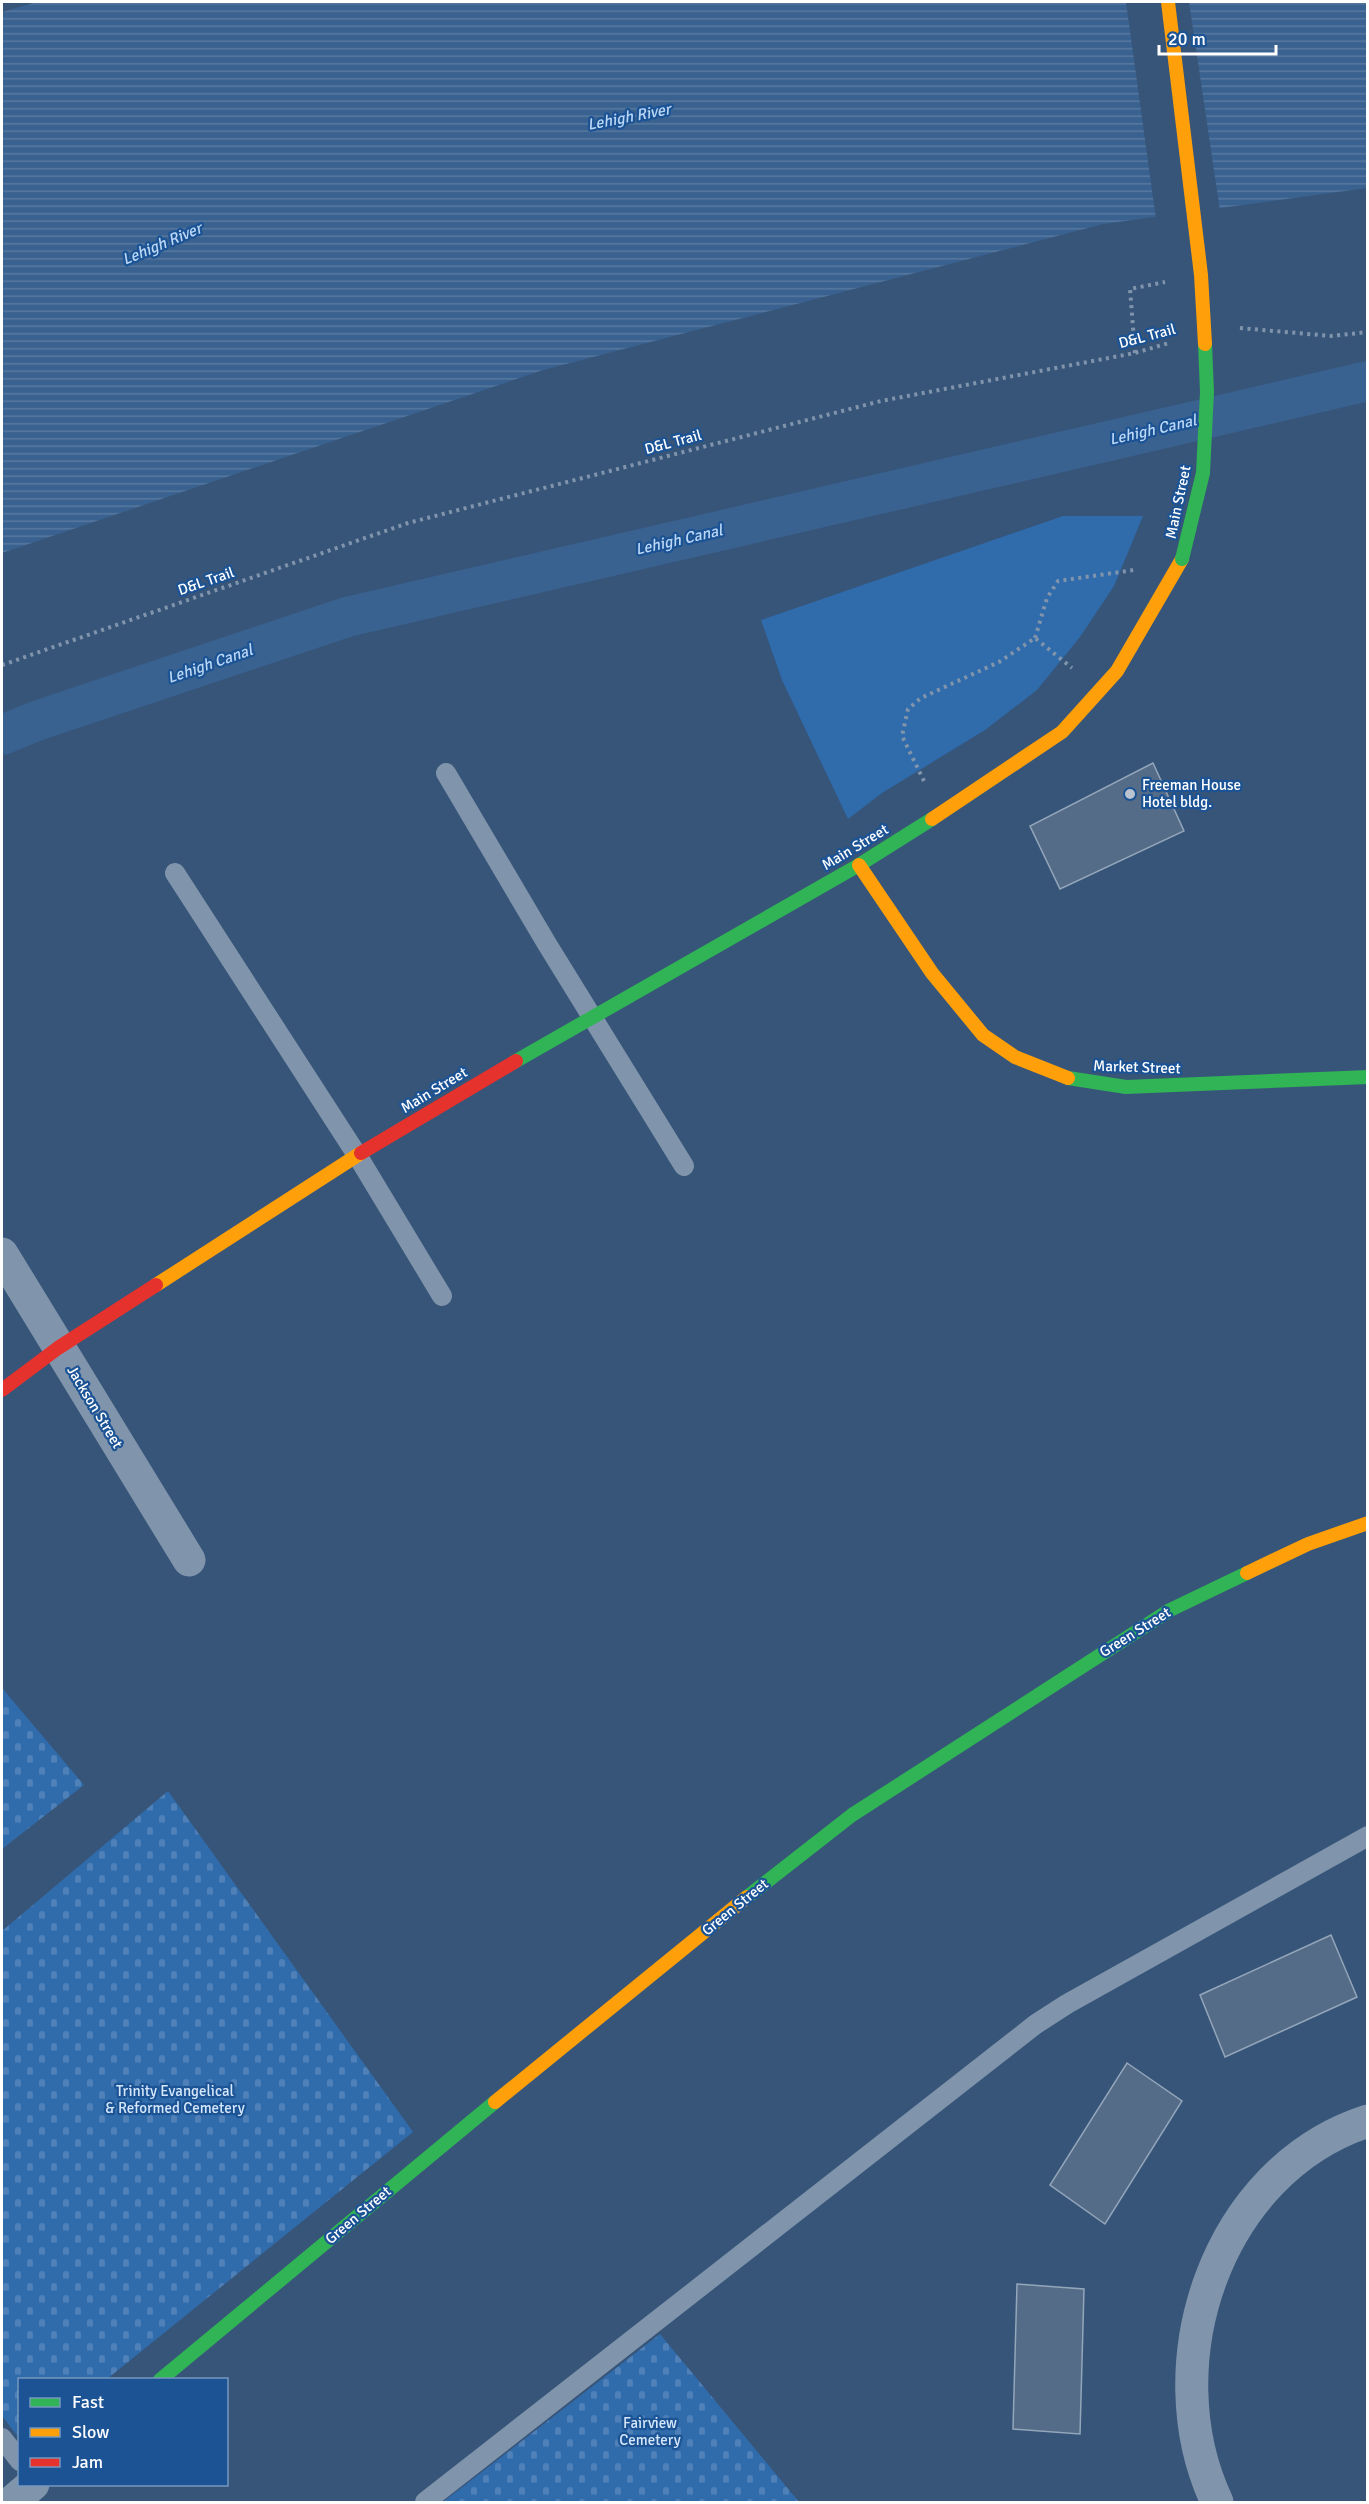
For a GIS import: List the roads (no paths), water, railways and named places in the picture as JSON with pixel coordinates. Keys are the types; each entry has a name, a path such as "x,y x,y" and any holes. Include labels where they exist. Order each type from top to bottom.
{"street":[{"name":"Main Street","path":"2,1390 58,1348 357,1155 592,1017 859,865 940,815 1062,732 1117,671 1182,559 1203,473 1207,392 1201,275 1168,2"},
{"name":"Market Street","path":"859,865 939,983 977,1029 1000,1049 1059,1076 1093,1084 1126,1087 1368,1077"},
{"name":"Jackson Street","path":"2,1254 189,1560"},
{"name":"Green Street","path":"161,2378 457,2133 806,1849 852,1815 1170,1610 1308,1544 1368,1523"},
{"path":"1217,2502 1200,2457 1193,2424 1190,2391 1195,2330 1215,2270 1232,2236 1276,2175 1312,2147 1368,2121"},
{"path":"12,2502 31,2486"}],"lane":[{"path":"446,773 684,1166"},
{"path":"175,873 357,1155 442,1296"},
{"path":"425,2502 1036,2024 1067,2004 1368,1836"},
{"path":"2,2438 18,2458"}],"water":[{"name":"Lehigh River","path":"37,2 1367,2 1367,188 1103,224 543,370 2,553 2,12"}],"waterway":[{"name":"Lehigh Canal","path":"2,735 39,720 347,617 1368,381"}],"place":[{"name":"Freeman House Hotel bldg.","path":"1130,794"}],"park label":[{"name":"Trinity Evangelical & Reformed Cemetery","path":"175,2100"},
{"name":"Fairview Cemetery","path":"650,2432"}]}
